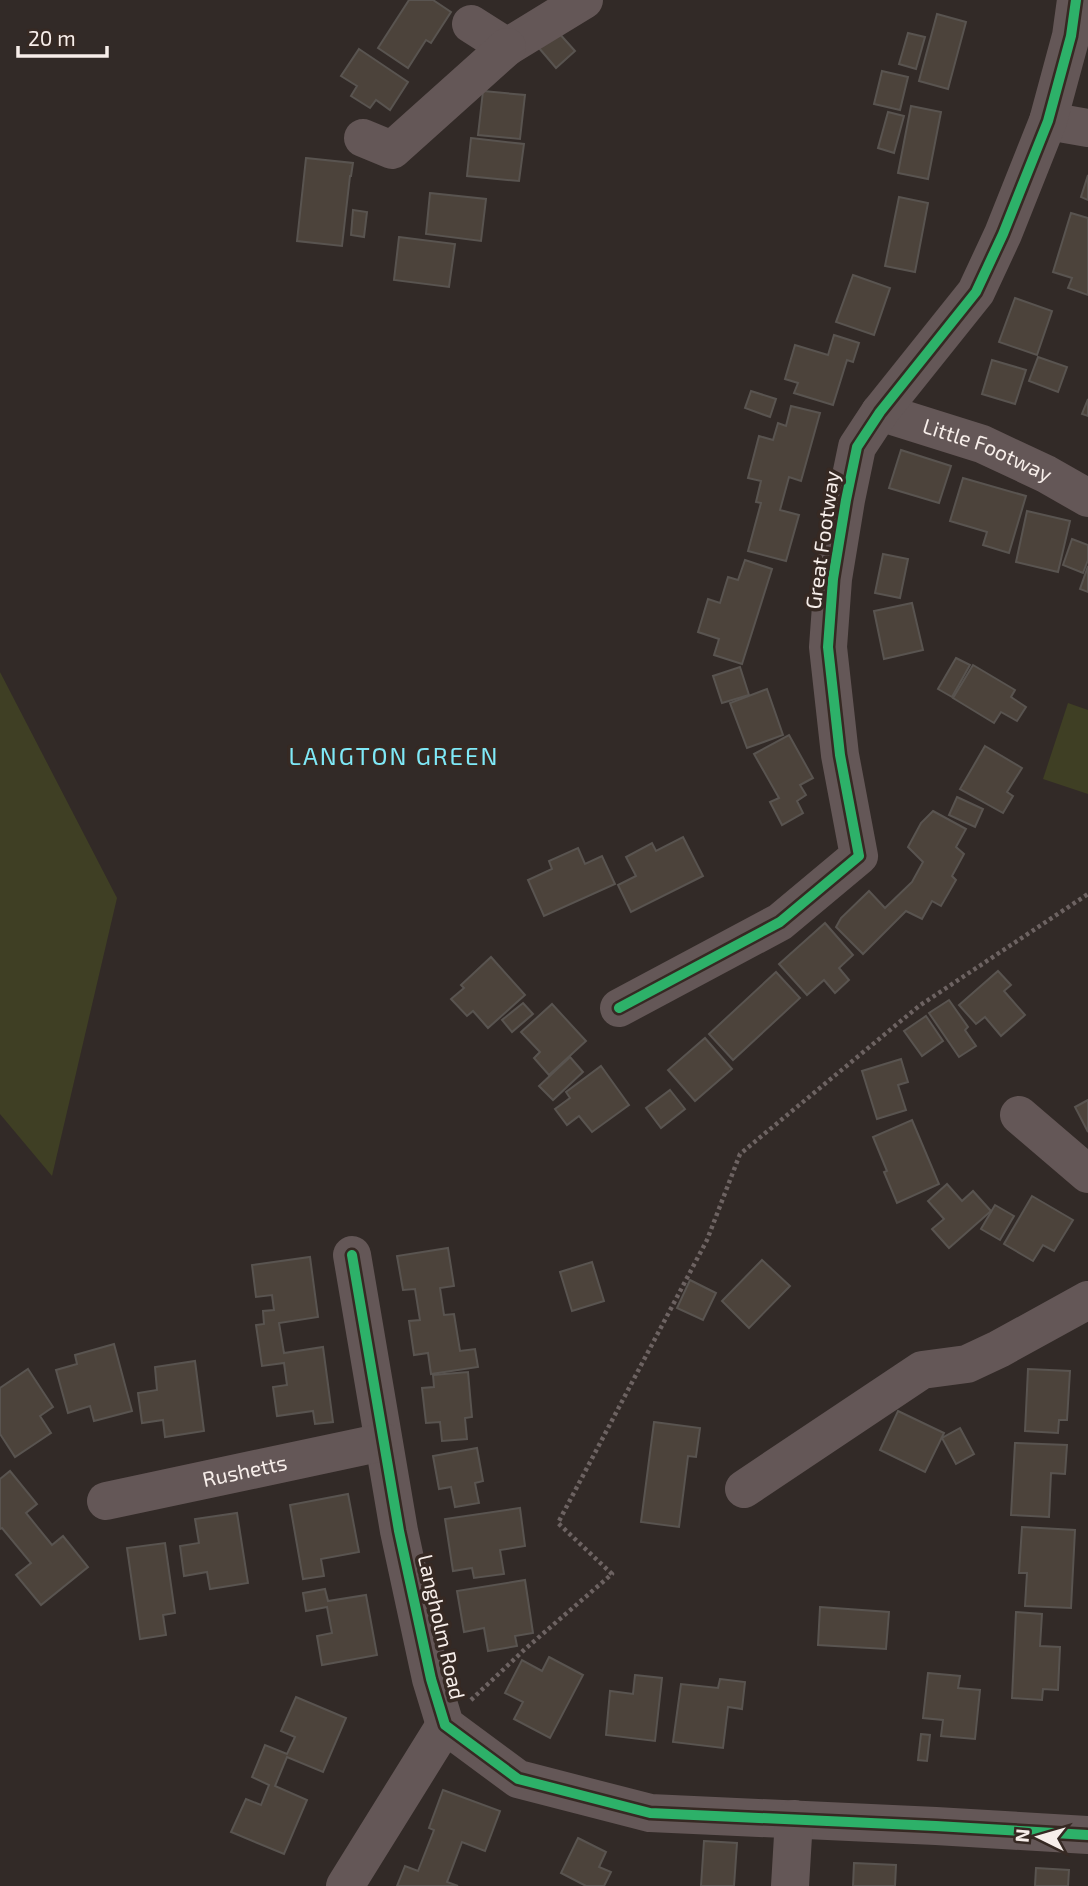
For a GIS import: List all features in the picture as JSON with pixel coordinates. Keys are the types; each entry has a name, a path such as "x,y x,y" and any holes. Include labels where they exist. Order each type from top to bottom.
{"street":[{"path":"363,138 392,150 507,47 584,0"},
{"name":"Great Footway","path":"619,1009 780,922 859,856 840,755 828,647 833,579 857,447 880,412 976,292 1003,234 1048,121 1071,36 1076,0"},
{"path":"471,24 507,47"},
{"path":"1048,121 1088,128"},
{"name":"Little Footway","path":"880,412 982,444 1088,498"},
{"path":"1019,1115 1088,1174"},
{"name":"Langholm Road","path":"352,1255 399,1531 431,1679 445,1725 519,1779 650,1813 1088,1835"},
{"path":"744,1489 922,1370 967,1364 1088,1300"},
{"name":"Rushetts","path":"106,1501 383,1442"},
{"name":"Langholm Road","path":"345,1886 445,1725"},
{"path":"790,1886 794,1819"}],"path":[{"path":"445,1725 524,1650 612,1574 558,1523 706,1240 740,1154 919,1006 1088,894"}],"shaded area":[{"path":"0,672 117,898 52,1176 0,1114"},
{"path":"1068,703 1088,710 1088,794 1043,779"}],"building":[{"path":"409,0 433,0 451,12 431,43 426,40 408,68 378,48"},
{"path":"937,14 966,22 948,89 919,81"},
{"path":"558,32 575,51 556,68 539,48"},
{"path":"908,33 925,37 916,69 899,64"},
{"path":"359,49 408,82 390,110 376,100 370,108 351,96 357,86 341,76"},
{"path":"882,71 908,77 900,110 874,104"},
{"path":"483,91 525,95 520,139 478,135"},
{"path":"911,106 941,112 928,179 898,173"},
{"path":"888,112 904,116 894,153 878,148"},
{"path":"471,138 524,144 519,181 467,176"},
{"path":"306,158 353,163 342,246 297,241"},
{"path":"1088,175 1088,200 1081,197"},
{"path":"430,193 486,199 481,241 426,234"},
{"path":"899,197 928,203 915,272 885,266"},
{"path":"353,210 367,212 364,237 351,235"},
{"path":"1071,213 1088,218 1088,295 1068,288 1072,278 1053,272"},
{"path":"399,237 455,244 449,287 394,280"},
{"path":"853,275 890,288 874,335 836,322"},
{"path":"1015,298 1052,311 1037,355 999,342"},
{"path":"834,335 859,343 853,362 847,360 833,405 794,393 798,383 785,379 795,345 828,355"},
{"path":"1038,357 1067,367 1058,392 1029,381"},
{"path":"992,360 1026,370 1015,404 982,394"},
{"path":"751,391 776,399 770,417 745,408"},
{"path":"1088,399 1088,416 1082,414"},
{"path":"791,406 820,413 801,481 789,477 780,510 799,515 786,561 748,551 761,503 756,502 761,481 748,478 759,436 773,440 778,423 786,426"},
{"path":"901,450 951,466 939,503 889,488"},
{"path":"963,478 1026,496 1009,553 983,545 987,532 950,521"},
{"path":"1027,511 1070,521 1058,572 1016,562"},
{"path":"1072,539 1088,545 1088,560 1083,573 1063,565"},
{"path":"883,554 908,559 900,598 875,593"},
{"path":"745,560 772,569 742,664 714,655 719,639 698,632 708,599 720,603 728,577 738,580"},
{"path":"1088,566 1088,592 1080,589"},
{"path":"912,603 923,650 884,659 874,611"},
{"path":"956,658 970,665 952,697 938,689"},
{"path":"973,665 1015,690 1011,697 1026,707 1017,721 1001,712 994,723 953,698"},
{"path":"740,667 749,695 722,703 713,676"},
{"path":"767,689 783,735 747,748 730,703"},
{"path":"789,735 813,778 800,785 806,795 797,801 803,813 782,825 770,802 779,798 754,754"},
{"path":"985,746 1022,768 1007,792 1013,796 1003,813 960,789"},
{"path":"957,797 983,809 975,827 949,815"},
{"path":"933,811 966,829 956,847 964,854 952,876 956,880 941,906 932,901 922,919 906,911 863,954 836,927 841,918 869,891 885,908 912,882 923,862 908,847 921,823"},
{"path":"683,837 703,876 631,912 618,885 636,876 626,857 652,843 656,851"},
{"path":"578,848 585,864 602,856 615,884 544,916 528,880 552,869 549,861"},
{"path":"825,923 853,955 839,968 849,980 835,993 824,980 807,995 779,964"},
{"path":"491,957 525,995 488,1028 473,1011 467,1016 451,999 464,988 461,985"},
{"path":"998,971 1011,985 1004,991 1025,1015 1001,1036 985,1017 976,1024 959,1005"},
{"path":"776,972 800,998 733,1060 709,1034"},
{"path":"949,1000 968,1027 965,1030 976,1046 959,1057 929,1013"},
{"path":"523,1003 533,1014 512,1032 502,1020"},
{"path":"552,1004 586,1041 549,1075 534,1058 540,1052 521,1032"},
{"path":"926,1016 943,1041 922,1056 904,1031"},
{"path":"705,1038 732,1069 695,1101 668,1070"},
{"path":"570,1057 583,1072 553,1100 539,1086"},
{"path":"901,1059 908,1082 898,1085 906,1110 877,1119 862,1071"},
{"path":"601,1066 629,1105 592,1132 579,1116 567,1125 555,1109 570,1098 566,1092"},
{"path":"670,1090 685,1109 661,1128 646,1108"},
{"path":"1088,1100 1088,1132 1075,1107"},
{"path":"912,1120 939,1184 897,1203 873,1137"},
{"path":"947,1184 962,1201 973,1191 991,1211 949,1248 932,1229 944,1219 928,1201"},
{"path":"1032,1196 1073,1220 1054,1251 1043,1245 1033,1261 1004,1244"},
{"path":"995,1205 1014,1216 1000,1240 981,1229"},
{"path":"448,1248 454,1286 440,1288 444,1315 454,1314 460,1351 475,1349 478,1367 431,1374 428,1353 414,1355 409,1321 420,1320 415,1289 403,1290 397,1256"},
{"path":"310,1257 318,1317 279,1323 284,1353 323,1347 333,1422 315,1424 313,1411 277,1416 273,1387 287,1385 284,1363 262,1366 256,1325 264,1324 263,1311 274,1310 272,1295 256,1297 252,1265"},
{"path":"762,1260 790,1286 749,1328 722,1301"},
{"path":"592,1262 604,1301 572,1311 560,1272"},
{"path":"690,1280 716,1293 703,1320 677,1308"},
{"path":"114,1344 132,1411 94,1421 90,1406 68,1413 56,1370 77,1364 75,1355"},
{"path":"195,1361 204,1431 165,1437 163,1420 142,1423 138,1393 157,1390 155,1367"},
{"path":"28,1369 53,1407 40,1416 51,1433 15,1457 0,1434 0,1388"},
{"path":"1028,1369 1070,1371 1067,1420 1059,1420 1058,1433 1025,1431"},
{"path":"468,1372 472,1417 465,1418 467,1439 442,1441 440,1422 426,1423 422,1388 434,1387 433,1375"},
{"path":"898,1411 944,1433 925,1472 880,1450"},
{"path":"654,1422 700,1428 696,1457 688,1456 679,1527 641,1522"},
{"path":"960,1428 974,1454 956,1464 942,1438"},
{"path":"1015,1443 1067,1445 1065,1474 1051,1473 1049,1517 1011,1515"},
{"path":"477,1448 483,1481 475,1483 479,1503 455,1507 451,1487 439,1489 433,1456"},
{"path":"10,1471 37,1504 26,1513 52,1545 63,1536 88,1567 41,1605 16,1575 31,1563 2,1528 0,1529 0,1479"},
{"path":"348,1494 359,1552 321,1559 324,1576 303,1579 290,1505"},
{"path":"520,1508 525,1546 500,1550 504,1574 474,1578 472,1568 453,1571 445,1519"},
{"path":"237,1513 248,1583 210,1589 207,1572 184,1576 180,1546 199,1543 195,1519"},
{"path":"1022,1527 1075,1530 1071,1608 1025,1606 1027,1573 1019,1573"},
{"path":"165,1543 175,1613 163,1615 166,1635 140,1639 127,1548"},
{"path":"525,1580 533,1633 515,1636 517,1646 488,1651 484,1628 464,1632 457,1591"},
{"path":"325,1589 328,1601 366,1595 377,1655 322,1665 317,1636 332,1633 327,1607 306,1611 303,1593"},
{"path":"820,1607 889,1612 886,1649 818,1645"},
{"path":"1016,1612 1042,1614 1040,1646 1060,1647 1058,1690 1043,1689 1042,1700 1012,1698"},
{"path":"549,1657 583,1675 550,1738 514,1719 523,1702 505,1693 522,1660 542,1671"},
{"path":"928,1673 960,1676 958,1688 980,1690 975,1739 941,1736 943,1720 923,1718"},
{"path":"635,1675 662,1678 655,1741 606,1735 610,1691 633,1694"},
{"path":"720,1679 745,1682 742,1709 728,1707 723,1748 673,1742 681,1684 718,1688"},
{"path":"296,1697 346,1718 323,1772 287,1757 275,1786 307,1800 284,1854 231,1832 246,1799 261,1805 269,1785 252,1777 265,1745 287,1754 295,1737 281,1731"},
{"path":"921,1734 930,1735 927,1761 918,1760"},
{"path":"443,1790 500,1811 485,1851 462,1842 447,1882 458,1886 397,1886 405,1866 418,1871 434,1830 429,1828"},
{"path":"578,1838 606,1852 599,1867 611,1872 604,1886 586,1886 561,1873"},
{"path":"704,1841 737,1843 734,1886 701,1886"},
{"path":"854,1863 896,1865 895,1886 853,1886"},
{"path":"1036,1868 1069,1870 1068,1886 1035,1886"}],"cycle path":[{"path":"619,1008 780,922 859,856 840,755 828,647 833,579 857,447 880,412 976,292 1003,234 1048,121 1071,36 1076,0"},
{"path":"352,1255 399,1531 431,1679 445,1725 518,1779 650,1813 1088,1835"}],"district":[{"name":"LANGTON GREEN","path":"394,757"}]}
